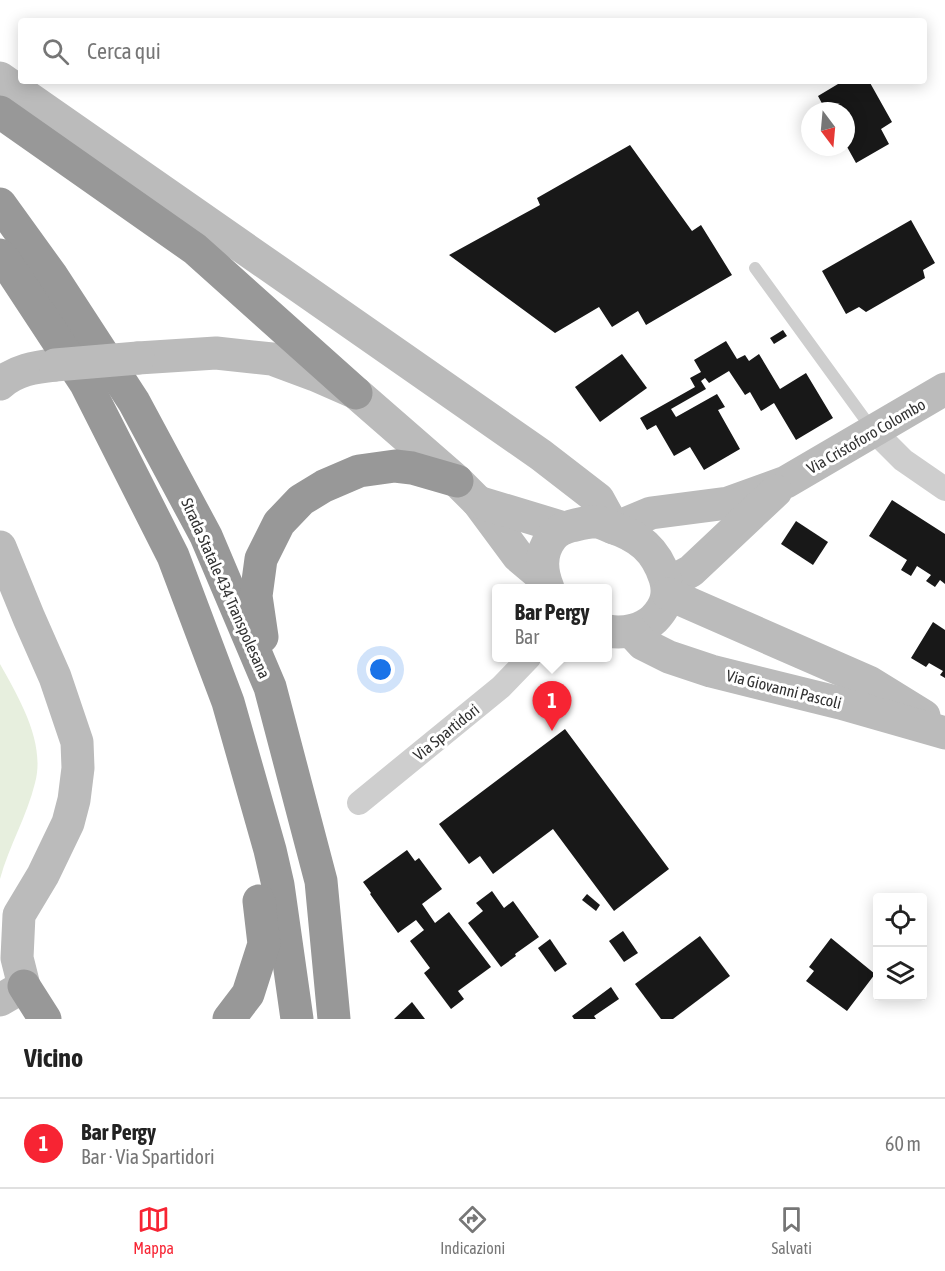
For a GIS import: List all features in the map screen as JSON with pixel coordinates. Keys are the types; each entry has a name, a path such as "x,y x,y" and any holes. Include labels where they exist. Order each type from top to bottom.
{"highway":[{"path":"0,112 195,249 356,393"},
{"name":"Strada Statale 434 Transpolesana","path":"0,204 52,276 134,402 206,536 270,687 321,881 334,1019"},
{"path":"0,255 86,384 173,556 228,702 270,850 278,885 297,1019"},
{"path":"270,687 256,596 261,559 279,523 301,500 324,486 359,471 395,466 412,468 468,491"},
{"path":"173,556 225,746 257,880 264,944 248,994 229,1019"},
{"path":"12,993 45,1019"}],"street":[{"path":"0,78 541,455 598,499 615,528"},
{"path":"2,380 28,368 216,353 272,359 315,375 356,393 468,491 518,556 546,583"},
{"name":"Via Cristoforo Colombo","path":"615,528 651,513 728,503 786,482 945,389"},
{"path":"874,431 903,460 945,489"},
{"path":"541,455 557,492 564,528"},
{"name":"Via Cristoforo Colombo","path":"668,589 691,572 786,482"},
{"path":"468,491 564,528"},
{"path":"598,499 651,513"},
{"path":"546,583 542,561 545,548 552,537 564,528 580,523 598,522 634,536 649,548 661,565 668,589 662,612 649,624 619,631"},
{"path":"0,547 55,676 77,742 78,768 74,800 68,822 43,875 19,915 17,958 12,993"},
{"name":"Via Giovanni Pascoli","path":"668,589 869,682 945,731"},
{"name":"Via Giovanni Pascoli","path":"619,631 669,657 711,671 945,731"},
{"name":"Via Spartidori","path":"359,803 501,687 524,662"}],"lane":[{"path":"754,268 874,431"}],"green space":[{"path":"0,664 29,721 37,752 37,768 32,795 0,879"}],"building":[{"path":"838,84 871,84 892,122 881,129 889,144 856,163 852,156 855,156 855,102 821,102 818,96"},
{"path":"630,145 692,231 701,225 732,275 646,325 638,311 612,327 599,307 555,333 449,255 540,205 537,198"},
{"path":"911,220 935,263 923,270 925,278 866,312 859,307 846,314 822,271"},
{"path":"783,330 787,336 774,344 770,338"},
{"path":"726,341 737,359 745,355 749,361 759,354 780,389 806,373 833,418 796,440 774,403 761,411 750,392 745,395 729,371 709,383 705,378 701,381 706,389 671,409 676,417 717,394 725,407 718,410 740,449 704,470 690,447 674,456 656,425 647,430 640,418 695,387 690,378 701,372 694,360"},
{"path":"622,354 647,388 600,422 575,387"},
{"path":"892,500 945,534 945,584 940,580 935,587 926,581 931,575 917,566 911,576 901,570 907,560 869,536"},
{"path":"796,521 828,542 813,565 781,544"},
{"path":"933,622 945,630 945,678 940,675 943,671 929,663 926,667 911,658"},
{"path":"565,729 669,869 614,911 553,829 493,874 480,856 469,864 439,824"},
{"path":"407,850 415,861 419,858 442,889 422,904 435,923 449,912 491,967 458,991 464,999 451,1009 424,973 430,968 410,941 424,930 416,920 398,933 363,882"},
{"path":"492,891 504,908 513,901 539,937 501,967 468,923 483,911 476,903"},
{"path":"587,894 600,905 596,911 582,900"},
{"path":"623,931 638,953 624,962 609,941"},
{"path":"700,936 730,976 673,1019 661,1019 635,984"},
{"path":"831,938 873,972 873,977 847,1011 806,981 814,971 809,967"},
{"path":"550,939 567,964 555,972 538,948"},
{"path":"611,987 619,999 594,1016 596,1019 574,1019 572,1016"},
{"path":"412,1002 425,1019 394,1019"}],"place":[{"name":"Bar Pergy","path":"552,731"}]}
